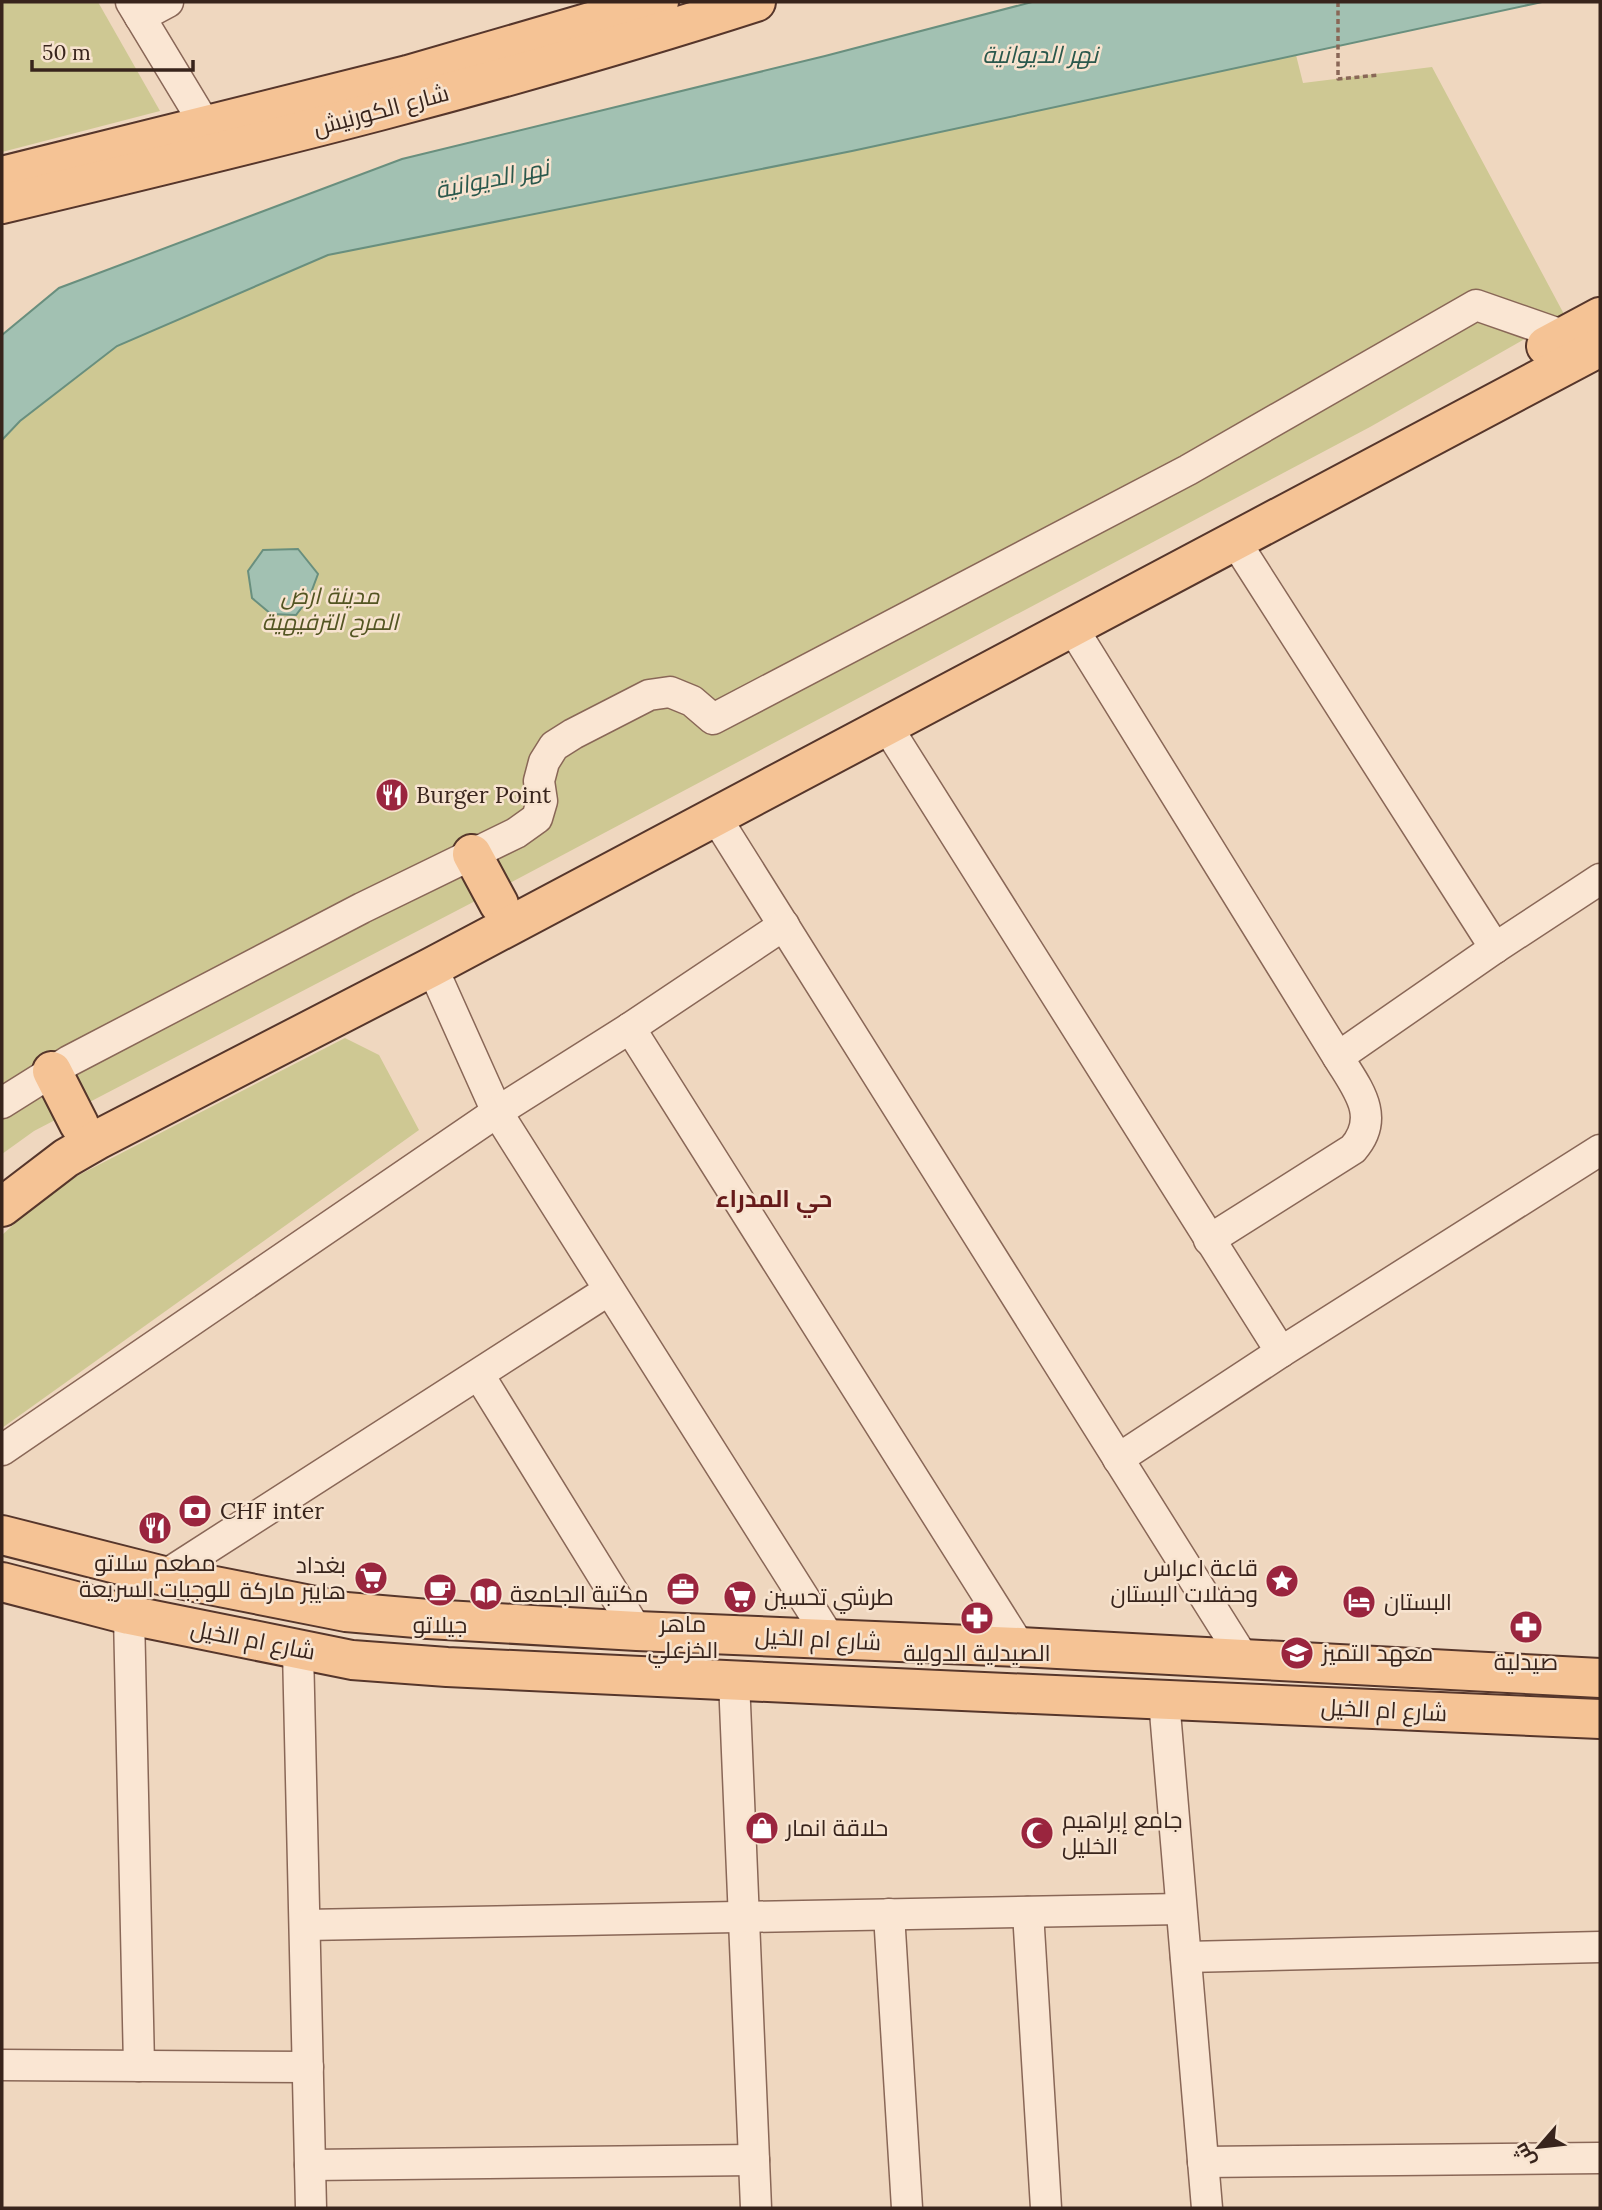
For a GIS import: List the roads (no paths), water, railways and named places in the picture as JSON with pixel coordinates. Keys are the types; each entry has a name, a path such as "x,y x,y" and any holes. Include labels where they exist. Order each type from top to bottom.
{"main road":[{"name":"شارع الكورنيش","path":"2,176 386,110 639,39 756,2"},
{"name":"شارع الكورنيش","path":"2,204 634,5"},
{"path":"2,1207 65,1158 99,1139 432,967 1235,541 1583,342 1600,317"},
{"path":"2,1174 36,1149 79,1124 1583,342"},
{"path":"472,854 499,904"},
{"path":"52,1071 79,1124"},
{"name":"شارع ام الخيل","path":"2,1535 164,1576 346,1612 428,1619 1600,1678"},
{"name":"شارع ام الخيل","path":"2,1582 129,1615 352,1660 447,1667 1600,1719"}],"street":[{"path":"167,2 136,9 214,138"},
{"path":"2,1103 52,1071 362,908 516,833 537,818 542,802 539,781 544,762 554,746 649,695 670,692 692,701 713,719 1188,470 1476,305 1583,342"},
{"path":"1235,541 1494,948"},
{"path":"1072,627 1364,1102 1367,1122 1360,1141 1345,1154 1209,1240"},
{"path":"886,725 1281,1352"},
{"path":"716,816 1244,1660"},
{"path":"1338,1057 1494,948 1600,879"},
{"path":"2,1450 497,1112 630,1028 784,925"},
{"path":"432,967 497,1112 830,1639"},
{"path":"630,1028 1020,1647"},
{"path":"1118,1459 1281,1352 1600,1150"},
{"path":"164,1576 609,1290"},
{"path":"479,1375 637,1630"},
{"path":"129,1615 139,2066"},
{"path":"299,1650 311,2208"},
{"path":"734,1680 756,2208"},
{"path":"1164,1700 1207,2208"},
{"path":"304,1925 1181,1909"},
{"path":"1028,1912 1046,2208"},
{"path":"889,1914 907,2208"},
{"path":"1186,1957 1600,1947"},
{"path":"2,2065 308,2067"},
{"path":"1203,2162 1600,2158"},
{"path":"310,2165 754,2160"}],"water":[{"name":"نهر الديوانية","path":"1032,2 1542,2 852,151 328,255 117,346 20,421 2,440 2,335 59,288 402,159 825,56"},
{"path":"298,549 318,574 309,598 296,615 271,614 252,598 248,571 263,550"}],"place":[{"name":"Burger Point","path":"392,795"},
{"name":"CHF inter","path":"195,1511"},
{"name":"مطعم سلاتو للوجبات السريعة","path":"155,1528"},
{"name":"بغداد هايبر ماركة","path":"371,1578"},
{"name":"قاعة اعراس وحفلات البستان","path":"1282,1581"},
{"name":"ماهر الخزعلي","path":"683,1589"},
{"name":"جيلاتو","path":"440,1590"},
{"name":"مكتبة الجامعة","path":"486,1594"},
{"name":"طرشي تحسين","path":"740,1597"},
{"name":"البستان","path":"1359,1602"},
{"name":"الصيدلية الدولية","path":"977,1618"},
{"name":"صيدلية","path":"1526,1627"},
{"name":"معهد التميز","path":"1297,1653"},
{"name":"حلاقة انمار","path":"762,1828"},
{"name":"جامع إبراهيم الخليل","path":"1037,1833"}],"district":[{"name":"حي المدراء","path":"774,1199"}],"park label":[{"name":"مدينة ارض المرح الترفيهية","path":"330,609"}]}
